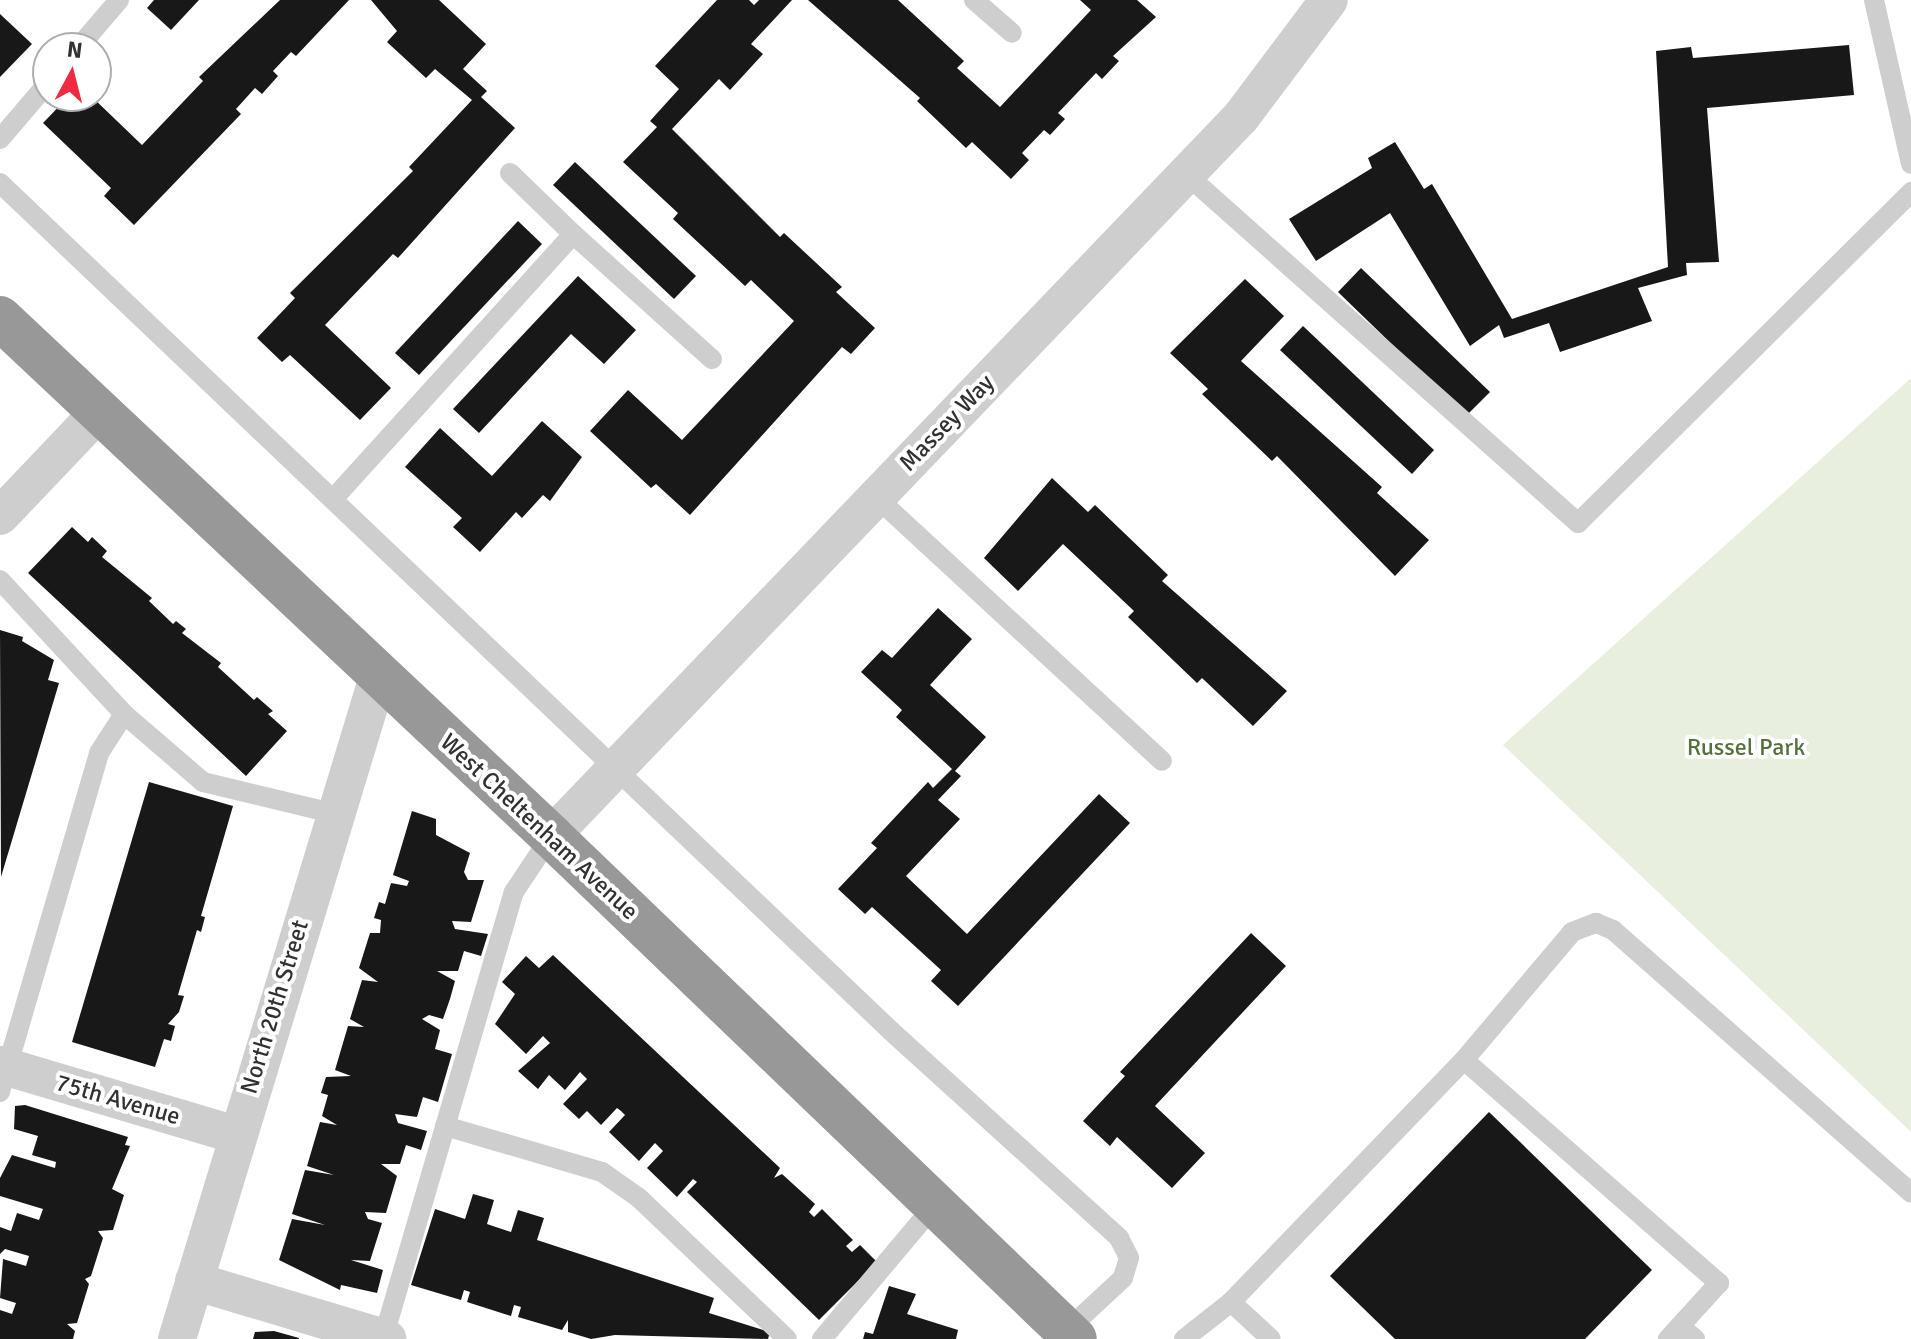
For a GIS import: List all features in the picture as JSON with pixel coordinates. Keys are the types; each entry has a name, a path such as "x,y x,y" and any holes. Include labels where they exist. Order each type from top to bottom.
{"highway":[{"name":"West Cheltenham Avenue","path":"0,318 378,677 551,836 1068,1336"}],"street":[{"name":"Massey Way","path":"551,836 1241,117 1329,0"},
{"path":"0,516 99,412"},
{"name":"North 20th Street","path":"177,1339 236,1135 378,677"},
{"name":"75th Avenue","path":"2,1075 236,1135"},
{"path":"194,1281 384,1339"}],"lane":[{"path":"92,32 119,0"},
{"path":"974,0 1012,33"},
{"path":"1874,0 1911,164"},
{"path":"0,139 32,102"},
{"path":"510,173 712,359"},
{"path":"1186,174 1578,523 1911,192"},
{"path":"0,183 891,1031 1119,1238 1129,1258 1123,1278 1068,1336"},
{"path":"334,498 573,234"},
{"path":"876,497 1162,761"},
{"path":"0,580 124,714 203,782 336,814"},
{"path":"2,1075 99,753 124,714"},
{"path":"384,1339 514,892 551,836"},
{"path":"1184,1339 1231,1302 1464,1060 1572,932 1596,923 1613,930 1911,1193"},
{"path":"1464,1060 1719,1283 1681,1335"},
{"path":"445,1126 602,1172 639,1198 787,1339"},
{"path":"822,1339 935,1205"},
{"path":"1231,1302 1271,1339"}],"green space":[{"name":"Russel Park","path":"1911,378 1911,1132 1503,745"}],"building":[{"path":"154,0 199,0 171,30 147,8"},
{"path":"280,0 349,0 296,56 291,52 273,71 278,76 262,94 255,88 236,109 241,114 134,225 104,196 111,188 43,123 54,112 108,112 142,145 203,81 199,77"},
{"path":"371,0 439,0 486,44 463,69 487,91 481,97 515,128 398,258 393,254 325,325 391,388 360,420 290,355 282,362 257,338 295,298 290,293 413,171 409,167 472,100 435,69 426,78 387,42 397,31"},
{"path":"717,0 749,0 754,5 759,0 792,0 751,44 763,54 730,90 719,79 672,129 780,237 784,233 842,287 836,292 875,328 851,354 842,347 690,515 656,484 651,488 590,431 628,390 682,440 794,321 751,280 745,286 673,219 678,213 623,162 657,127 650,121 679,89 655,66"},
{"path":"808,0 898,0 964,61 957,68 1000,107 1091,10 1080,0 1137,0 1156,17 1113,56 1119,61 1102,79 1096,73 1058,113 1065,119 1050,135 1044,130 1022,153 1029,160 1011,179 972,142 966,148 917,101 920,98"},
{"path":"0,14 32,44 0,77"},
{"path":"1849,45 1854,95 1707,108 1719,262 1686,263 1687,275 1638,288 1652,321 1560,352 1549,323 1504,338 1499,325 1470,346 1390,213 1316,261 1289,219 1372,168 1368,158 1395,142 1424,189 1432,184 1512,319 1668,267 1656,51 1691,47 1693,58"},
{"path":"575,162 696,276 674,299 553,185"},
{"path":"518,221 542,244 419,375 395,353"},
{"path":"1361,268 1490,392 1466,416 1338,292"},
{"path":"578,276 636,330 604,364 571,334 479,433 453,409"},
{"path":"1245,279 1284,316 1241,361 1382,487 1377,493 1429,540 1395,576 1277,456 1272,461 1202,394 1208,389 1170,353"},
{"path":"1303,326 1434,450 1412,474 1280,350"},
{"path":"542,421 582,457 550,501 543,495 522,518 516,512 480,552 453,527 462,518 405,467 440,428 492,476"},
{"path":"1052,478 1088,512 1095,505 1168,575 1162,581 1287,691 1253,726 1202,678 1197,683 1128,617 1134,611 1063,544 1018,591 984,558"},
{"path":"72,527 88,542 92,537 107,551 102,557 152,598 149,601 173,624 176,621 186,629 182,633 221,663 218,667 254,700 257,697 273,711 268,714 287,731 246,776 28,573"},
{"path":"938,608 972,639 930,685 986,737 955,771 961,776 938,800 960,819 906,876 967,934 1099,794 1130,823 958,1006 931,981 941,970 872,907 865,914 838,889 877,848 871,843 928,782 933,788 952,769 896,717 902,710 861,672 882,650 892,658"},
{"path":"0,630 23,637 22,641 54,660 48,680 59,683 1,877"},
{"path":"149,782 233,806 201,916 205,917 201,932 197,930 178,995 184,996 179,1012 168,1024 175,1026 171,1041 164,1039 155,1067 72,1042"},
{"path":"412,811 436,819 436,835 470,853 464,872 468,880 484,880 471,922 452,921 455,929 488,934 481,956 464,951 458,971 437,971 455,981 450,999 443,1019 429,1015 422,1019 440,1030 435,1049 452,1054 438,1102 423,1097 417,1117 395,1114 398,1123 427,1131 421,1150 406,1145 400,1164 381,1164 397,1176 386,1213 365,1212 368,1219 382,1223 370,1261 351,1260 383,1270 377,1293 341,1285 340,1290 279,1260 292,1219 325,1225 292,1214 305,1170 334,1175 307,1166 320,1122 337,1125 322,1116 328,1095 321,1093 326,1077 351,1076 335,1070 348,1026 364,1027 350,1019 362,980 378,982 359,968 370,933 380,933 381,920 374,918 379,902 385,904 391,883 407,886 409,881 393,875"},
{"path":"1251,933 1286,966 1155,1106 1205,1153 1172,1188 1117,1137 1110,1146 1083,1121 1125,1076 1120,1072"},
{"path":"553,955 780,1168 774,1178 782,1174 815,1204 809,1212 814,1217 822,1209 853,1240 846,1246 852,1252 860,1245 877,1262 819,1320 687,1192 697,1182 693,1179 677,1197 647,1168 663,1151 655,1143 639,1161 609,1132 625,1115 621,1111 617,1108 601,1125 587,1111 579,1119 563,1104 587,1079 580,1072 565,1090 549,1075 538,1089 518,1071 550,1043 543,1036 526,1054 495,1024 515,994 502,982 526,956 539,968"},
{"path":"25,1105 128,1137 125,1145 130,1146 112,1189 124,1195 113,1230 98,1231 103,1238 91,1276 85,1279 89,1284 77,1323 67,1324 75,1331 73,1339 0,1339 0,1310 12,1314 16,1303 0,1298 3,1259 26,1266 29,1256 5,1249 0,1254 0,1227 11,1231 17,1213 39,1220 43,1209 0,1196 0,1178 12,1155 55,1168 56,1162 32,1155 38,1136 14,1129 15,1106"},
{"path":"1489,1112 1652,1270 1585,1339 1395,1339 1330,1276"},
{"path":"473,1194 494,1200 487,1224 511,1232 518,1210 544,1218 537,1240 714,1298 709,1313 770,1332 768,1339 615,1335 591,1339 568,1332 568,1320 562,1330 518,1317 521,1307 514,1305 511,1316 467,1302 470,1292 464,1290 461,1300 411,1285 435,1209 465,1219"},
{"path":"889,1286 916,1294 907,1314 958,1330 956,1339 863,1339 865,1332 873,1334"},
{"path":"274,1331 299,1339 253,1339 255,1332"}]}
